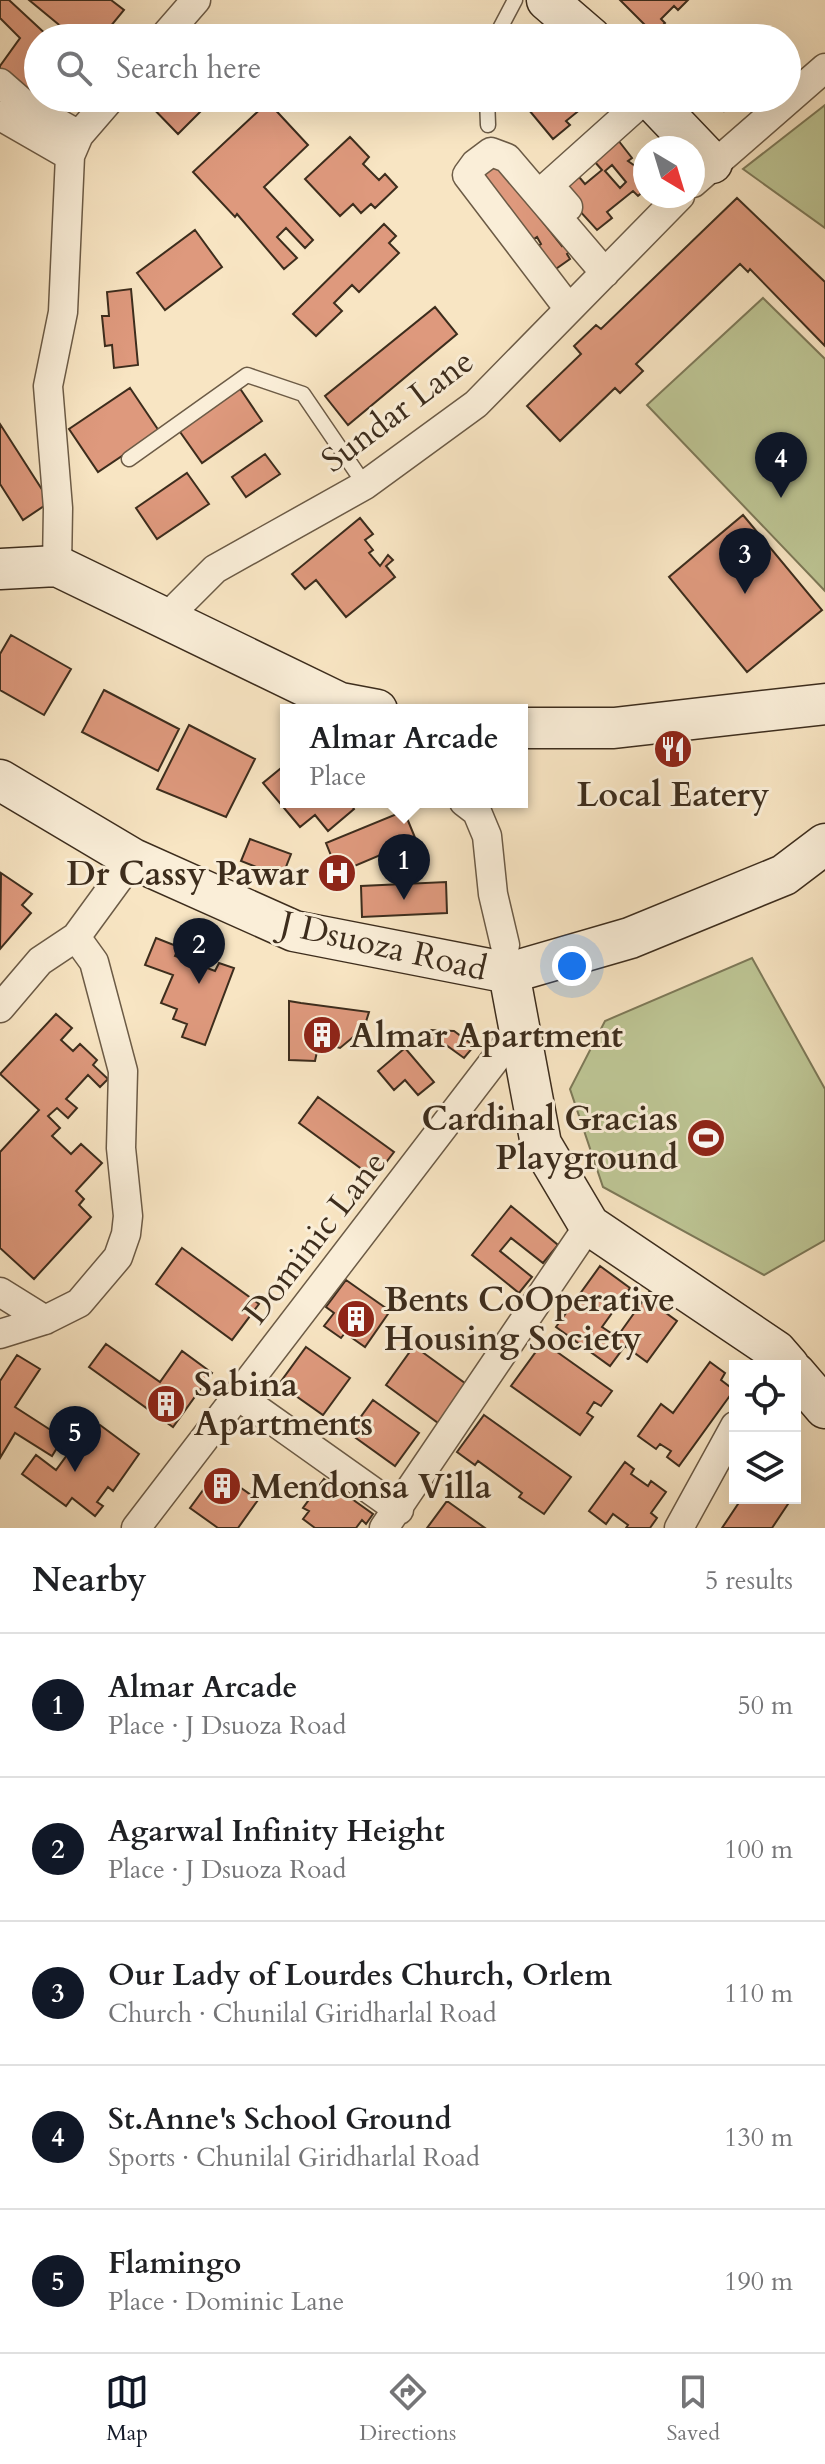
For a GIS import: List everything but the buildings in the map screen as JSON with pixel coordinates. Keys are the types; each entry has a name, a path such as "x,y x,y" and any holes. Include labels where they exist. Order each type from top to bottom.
{"main road":[{"path":"540,0 572,24"},
{"path":"658,112 675,136"},
{"path":"0,569 57,566 345,704"},
{"path":"528,728 614,728 825,704"},
{"name":"J Dsuoza Road","path":"0,780 133,859 294,931 507,959 630,938 784,875 824,841"},
{"path":"507,959 541,1144 589,1225 776,1360"},
{"path":"801,1383 825,1408"}],"street":[{"path":"175,24 196,0"},
{"path":"801,88 825,68"},
{"path":"0,83 24,104"},
{"path":"47,112 75,146"},
{"path":"57,566 58,508 48,386 63,312 75,146 100,112"},
{"path":"611,266 549,185 632,112"},
{"path":"705,170 773,112"},
{"path":"0,116 75,146"},
{"path":"569,309 467,175 475,164 491,152 498,152 519,168 611,266"},
{"name":"Sundar Lane","path":"167,617 215,569 365,485 476,404 668,208"},
{"path":"472,808 477,812 487,836 493,894 507,959"},
{"path":"0,1008 40,961 76,937 133,859"},
{"path":"0,1334 45,1320 79,1303 118,1257 128,1216 121,1148 123,1071 94,962 76,937"},
{"name":"Dominic Lane","path":"136,1528 520,1027"},
{"path":"237,1395 392,1519 589,1225"},
{"path":"0,1292 45,1320"},
{"path":"679,1528 732,1432"}],"lane":[{"path":"512,24 540,0"},
{"path":"488,112 488,125"},
{"path":"129,459 247,375 303,394 365,485"}],"green space":[{"path":"825,105 825,228 743,169"},
{"path":"763,298 825,359 825,591 647,405"},
{"name":"Cardinal Gracias Playground","path":"752,958 825,1089 825,1240 764,1275 603,1187 570,1089 605,1021"}],"place":[{"name":"St.Anne's School Ground","path":"781,498"},
{"name":"Our Lady of Lourdes Church, Orlem","path":"745,594"},
{"name":"Local Eatery","path":"673,749"},
{"name":"Dr Cassy Pawar","path":"337,873"},
{"name":"Almar Arcade","path":"404,900"},
{"name":"Agarwal Infinity Height","path":"199,984"},
{"name":"Almar Apartment","path":"322,1035"},
{"name":"Cardinal Gracias Playground","path":"706,1138"},
{"name":"Bents CoOperative Housing Society","path":"356,1319"},
{"name":"Sabina Apartments","path":"166,1404"},
{"name":"Flamingo","path":"75,1472"},
{"name":"Mendonsa Villa","path":"222,1486"}]}
